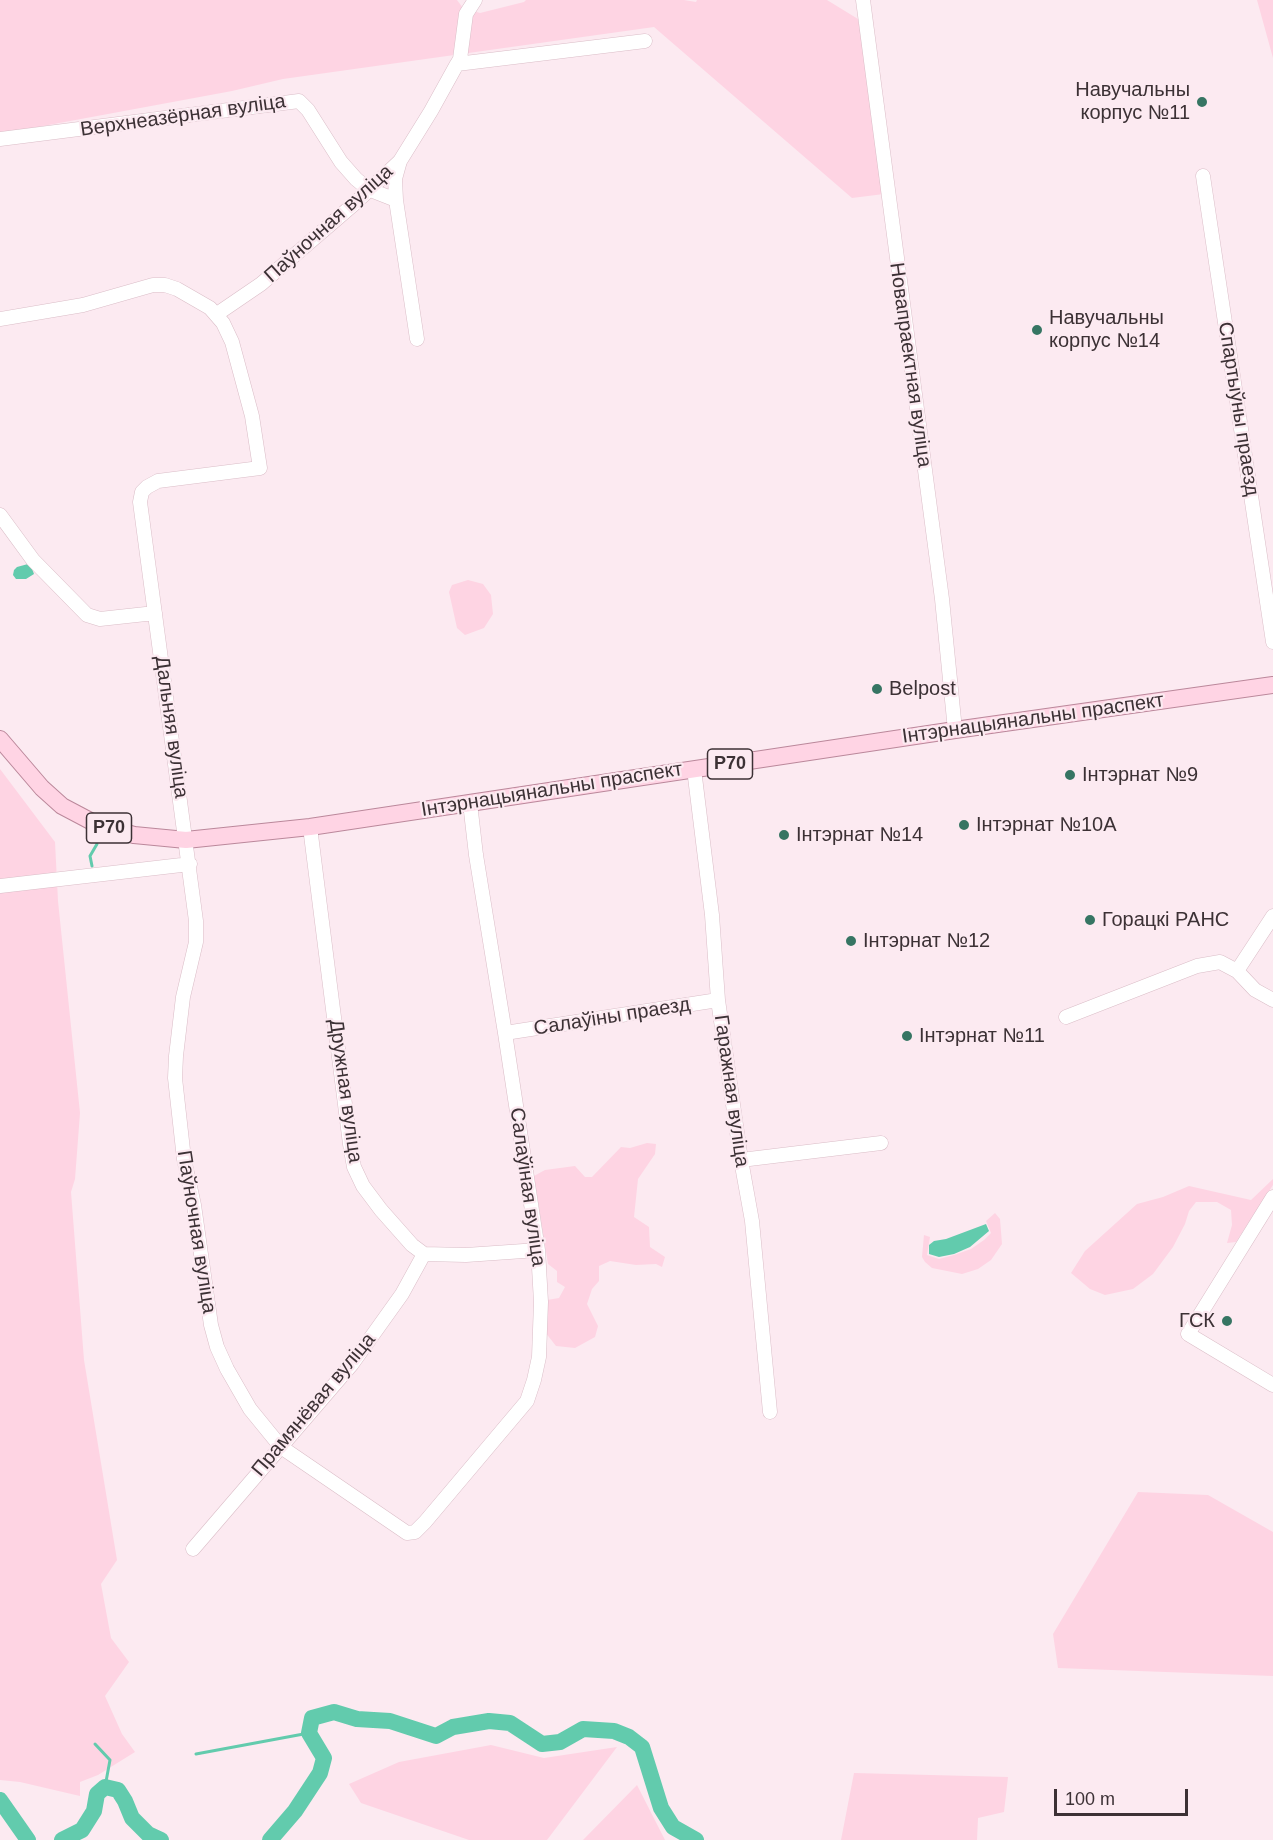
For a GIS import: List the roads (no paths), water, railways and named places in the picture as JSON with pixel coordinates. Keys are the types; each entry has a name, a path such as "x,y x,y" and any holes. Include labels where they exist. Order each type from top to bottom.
{"main road":[{"name":"Інтэрнацыянальны праспект","path":"186,840 310,827 955,730 1273,685"},
{"name":"Р70","path":"0,739 42,788 62,806 98,825 134,835 186,840"}],"street":[{"name":"Паўночная вуліца","path":"217,314 261,284 400,161 460,59 466,14 475,0"},
{"name":"Новапраектная вуліца","path":"863,0 942,599 955,730"},
{"path":"457,64 645,41"},
{"name":"Верхнеазёрная вуліца","path":"0,140 299,101 308,110 341,162 368,189 396,200"},
{"path":"400,161 395,179 396,200 417,339"},
{"name":"Спартыўны праезд","path":"1203,176 1273,642"},
{"path":"0,320 83,305 153,285 177,289 217,314"},
{"name":"Дальняя вуліца","path":"186,840 140,502 142,492 147,487 163,479 260,468 252,416 238,362 232,342 217,314"},
{"path":"0,515 33,560 87,615 100,619 155,613"},
{"name":"Гаражная вуліца","path":"694,769 712,915 718,1000 752,1221 770,1412"},
{"name":"Салаўіная вуліца","path":"415,1532 527,1401 539,1357 541,1302 538,1250 476,855 470,803"},
{"name":"Дружная вуліца","path":"310,827 354,1167 363,1186 381,1210 423,1254"},
{"name":"Паўночная вуліца","path":"186,840 196,942 183,997 175,1078 184,1159 194,1206 206,1297 217,1347 250,1409 272,1439 382,1517 407,1533 415,1532"},
{"path":"0,886 190,864"},
{"path":"1237,971 1273,916"},
{"path":"1066,1017 1197,966 1220,962 1237,971 1255,990 1273,1000"},
{"name":"Салаўіны праезд","path":"505,1033 718,1000"},
{"path":"741,1160 881,1143"},
{"path":"1273,1197 1188,1334 1273,1385"},
{"path":"423,1254 466,1255 538,1250"},
{"name":"Прамянёвая вуліца","path":"193,1549 352,1364 402,1294 423,1254"}],"waterway":[{"path":"92,866 90,856 97,844"},
{"path":"270,1840 295,1811 320,1773 324,1758 309,1733 312,1718 334,1712 357,1719 390,1721 436,1736 453,1727 489,1721 510,1723 542,1744 560,1742 583,1729 614,1731 629,1737 642,1747 661,1808 673,1827 696,1840"},
{"path":"196,1754 309,1733"},
{"path":"95,1744 110,1760 105,1787"},
{"path":"62,1840 82,1830 94,1811 97,1794 105,1787 118,1790 132,1818 148,1834 161,1840"},
{"path":"0,1800 28,1840"}],"place":[{"name":"Навучальны корпус №11","path":"1202,102"},
{"name":"Навучальны корпус №14","path":"1037,330"},
{"name":"Belpost","path":"877,689"},
{"name":"Інтэрнат №9","path":"1070,775"},
{"name":"Інтэрнат №10А","path":"964,825"},
{"name":"Інтэрнат №14","path":"784,835"},
{"name":"Горацкі РАНС","path":"1090,920"},
{"name":"Інтэрнат №12","path":"851,941"},
{"name":"Інтэрнат №11","path":"907,1036"},
{"name":"ГСК","path":"1227,1321"}]}
